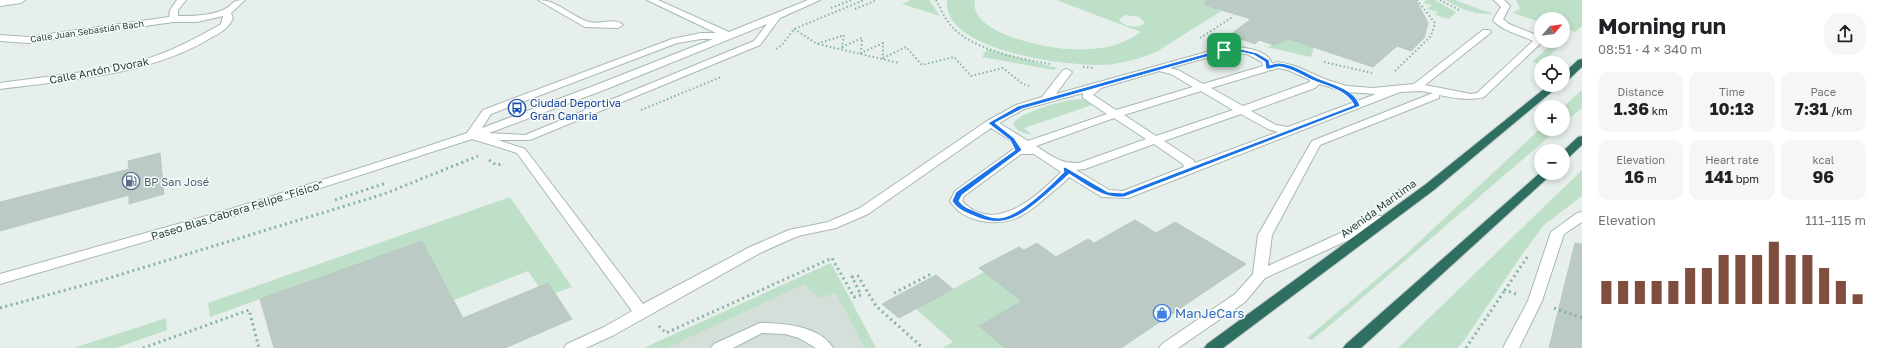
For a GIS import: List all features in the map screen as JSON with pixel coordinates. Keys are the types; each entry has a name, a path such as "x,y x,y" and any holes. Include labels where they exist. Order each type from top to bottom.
{"highway":[{"path":"1570,73 1582,62"},
{"name":"Avenida Maritima","path":"1212,348 1430,187 1546,92"},
{"path":"1570,150 1582,139"},
{"path":"1351,348 1539,180"}],"street":[{"path":"0,3 21,0"},
{"path":"173,19 174,10 182,0"},
{"path":"226,12 241,0"},
{"path":"542,0 588,26 618,25"},
{"path":"651,0 730,36 716,60"},
{"name":"Paseo Blas Cabrera Felipe \"Físico\"","path":"0,279 84,256 326,184 471,135 730,36 816,0"},
{"path":"991,123 1016,135 1031,147 1063,168 1106,194 1115,196 1124,195 1408,86 1418,86 1473,97 1480,95 1538,42 1536,38 1506,26 1498,20 1506,6 1498,0"},
{"name":"Calle Juan Sebastián Bach","path":"0,38 28,40 173,19 196,19 226,12"},
{"name":"Calle Antón Dvorak","path":"0,86 83,75 149,61 194,44 225,26 228,18 226,12"},
{"name":"Paseo Blas Cabrera Felipe \"Físico\"","path":"471,135 526,138 757,43 776,16"},
{"path":"675,41 690,31 688,18"},
{"path":"1418,86 1486,32"},
{"name":"Paseo Blas Cabrera Felipe \"Físico\"","path":"471,135 486,112 675,41 701,36 730,36"},
{"path":"572,348 609,331 755,250 794,233 831,225 864,211 991,123 1020,107 1048,97 1097,86 1224,50 1236,49 1256,54 1267,61 1268,68"},
{"path":"1063,168 1067,172 1059,180 1020,213 1009,218 998,220 984,218 959,206 956,201 959,194 1031,147 1117,115 1278,65 1286,66 1338,88 1362,91 1398,89"},
{"path":"1158,69 1174,72 1272,127 1290,131"},
{"path":"1048,97 1067,72"},
{"path":"1063,168 1081,166 1311,86 1315,83 1315,79"},
{"path":"1097,86 1088,92 1087,96 1189,162 1190,168 1186,172"},
{"path":"1338,88 1353,99 1357,106"},
{"path":"1260,275 1265,235 1316,143 1435,96"},
{"path":"991,123 1012,139 1031,147"},
{"path":"471,135 524,154 536,168 641,312"},
{"path":"524,154 526,138"},
{"path":"1167,348 1240,298 1260,275 1393,215"},
{"path":"1511,348 1535,301 1558,232 1582,216"},
{"path":"719,348 760,328 786,329 804,334 823,345 825,348"}],"path":[{"path":"770,53 782,45 794,29 864,0"},
{"path":"855,9 877,0"},
{"path":"936,0 944,14 957,31 969,39 1009,54 1055,65"},
{"path":"1390,76 1431,36 1435,23 1418,0"},
{"path":"1440,0 1461,11"},
{"path":"1196,40 1234,16"},
{"path":"789,25 817,44 899,63"},
{"path":"817,44 844,35 842,47 862,38 861,53 883,43 883,58 906,47 922,65 954,57 971,76 1002,68 1023,84 1048,97"},
{"path":"1323,62 1375,73"},
{"path":"1079,67 1098,68"},
{"path":"639,108 724,74"},
{"path":"486,158 496,166 524,154"},
{"path":"0,308 106,279 384,194 481,155"},
{"path":"641,312 666,333 832,258 854,297 861,295 852,277 858,276 876,306 923,348"},
{"path":"894,293 930,275 932,277"},
{"path":"1466,348 1505,290"},
{"path":"1535,301 1582,318"},
{"path":"143,348 248,310 259,348"}],"shaded area":[{"path":"831,263 876,348 644,348"}],"green space":[{"path":"911,0 929,0 940,16 902,4"},
{"path":"947,0 975,0 976,12 983,21 995,30 1027,42 1043,46 1088,49 1112,46 1121,43 1141,32 1056,0 1239,0 1156,52 1130,61 1103,65 1086,65 1063,62 1010,52 985,43 964,32 951,17","holes":["1126,15 1139,17 1145,23 1139,26 1124,24 1119,19"]},
{"path":"1426,0 1435,0 1456,12 1449,19 1435,15 1438,12 1427,9 1432,5 1423,3"},
{"path":"1446,0 1455,0 1493,14 1480,14 1468,11"},
{"path":"1516,0 1582,0 1582,26 1575,32 1570,31 1570,12 1534,12 1534,20 1512,13 1520,9"},
{"path":"1289,39 1314,47 1311,57 1267,47"},
{"path":"1547,48 1557,48 1549,56 1539,56"},
{"path":"987,49 1057,68 1054,70 982,57"},
{"path":"1582,90 1582,108 1570,118 1570,101"},
{"path":"1080,99 1089,101 1101,110 1092,105 1024,128 1032,135 1023,133 1014,126 1013,123 1018,119 1035,110 1064,101"},
{"path":"1534,135 1534,136 1550,136 1541,144 1534,144 1534,150 1341,316 1312,340 1307,338 1404,256"},
{"path":"1582,170 1582,196 1544,225 1521,256 1463,342 1457,348 1398,348"},
{"path":"510,197 572,287 555,293 548,283 539,287 528,271 454,300 422,241 210,317 208,303"},
{"path":"831,263 876,348 865,348 836,293 819,298 804,284 667,348 644,348"},
{"path":"984,272 1022,301 979,326 1005,348 943,348 953,342 916,309"},
{"path":"166,318 167,330 116,348 74,348"}],"building":[{"path":"1206,0 1416,0 1428,23 1424,38 1411,51 1397,46 1373,67 1289,39 1274,45 1259,40 1255,44 1230,35 1251,19 1205,5"},
{"path":"160,153 164,194 129,204 129,195 0,231 0,202 129,169 128,161"},
{"path":"1135,220 1156,233 1175,222 1246,264 1121,348 1005,348 979,326 1022,301 979,268 1019,247 1024,250 1037,243 1056,257 1088,239 1094,243"},
{"path":"422,241 463,318 548,283 572,319 505,348 274,348 260,299"},
{"path":"1575,243 1582,244 1582,348 1549,348"},
{"path":"936,275 953,289 899,318 882,304"}],"place":[{"name":"Ciudad Deportiva Gran Canaria","path":"517,108"},
{"name":"BP San José","path":"131,181"},
{"name":"ManJeCars","path":"1162,313"}],"route":[{"path":"1236,49 1256,54 1267,61 1268,68 1278,65 1292,68 1338,88 1350,96 1356,102 1357,106 1124,195 1115,196 1106,194 1065,169 1067,172 1065,175 1020,213 1009,218 998,220 984,218 959,206 956,201 959,194 1019,150 1018,146 1012,139 991,123 1020,107 1224,50 1236,49"}]}
